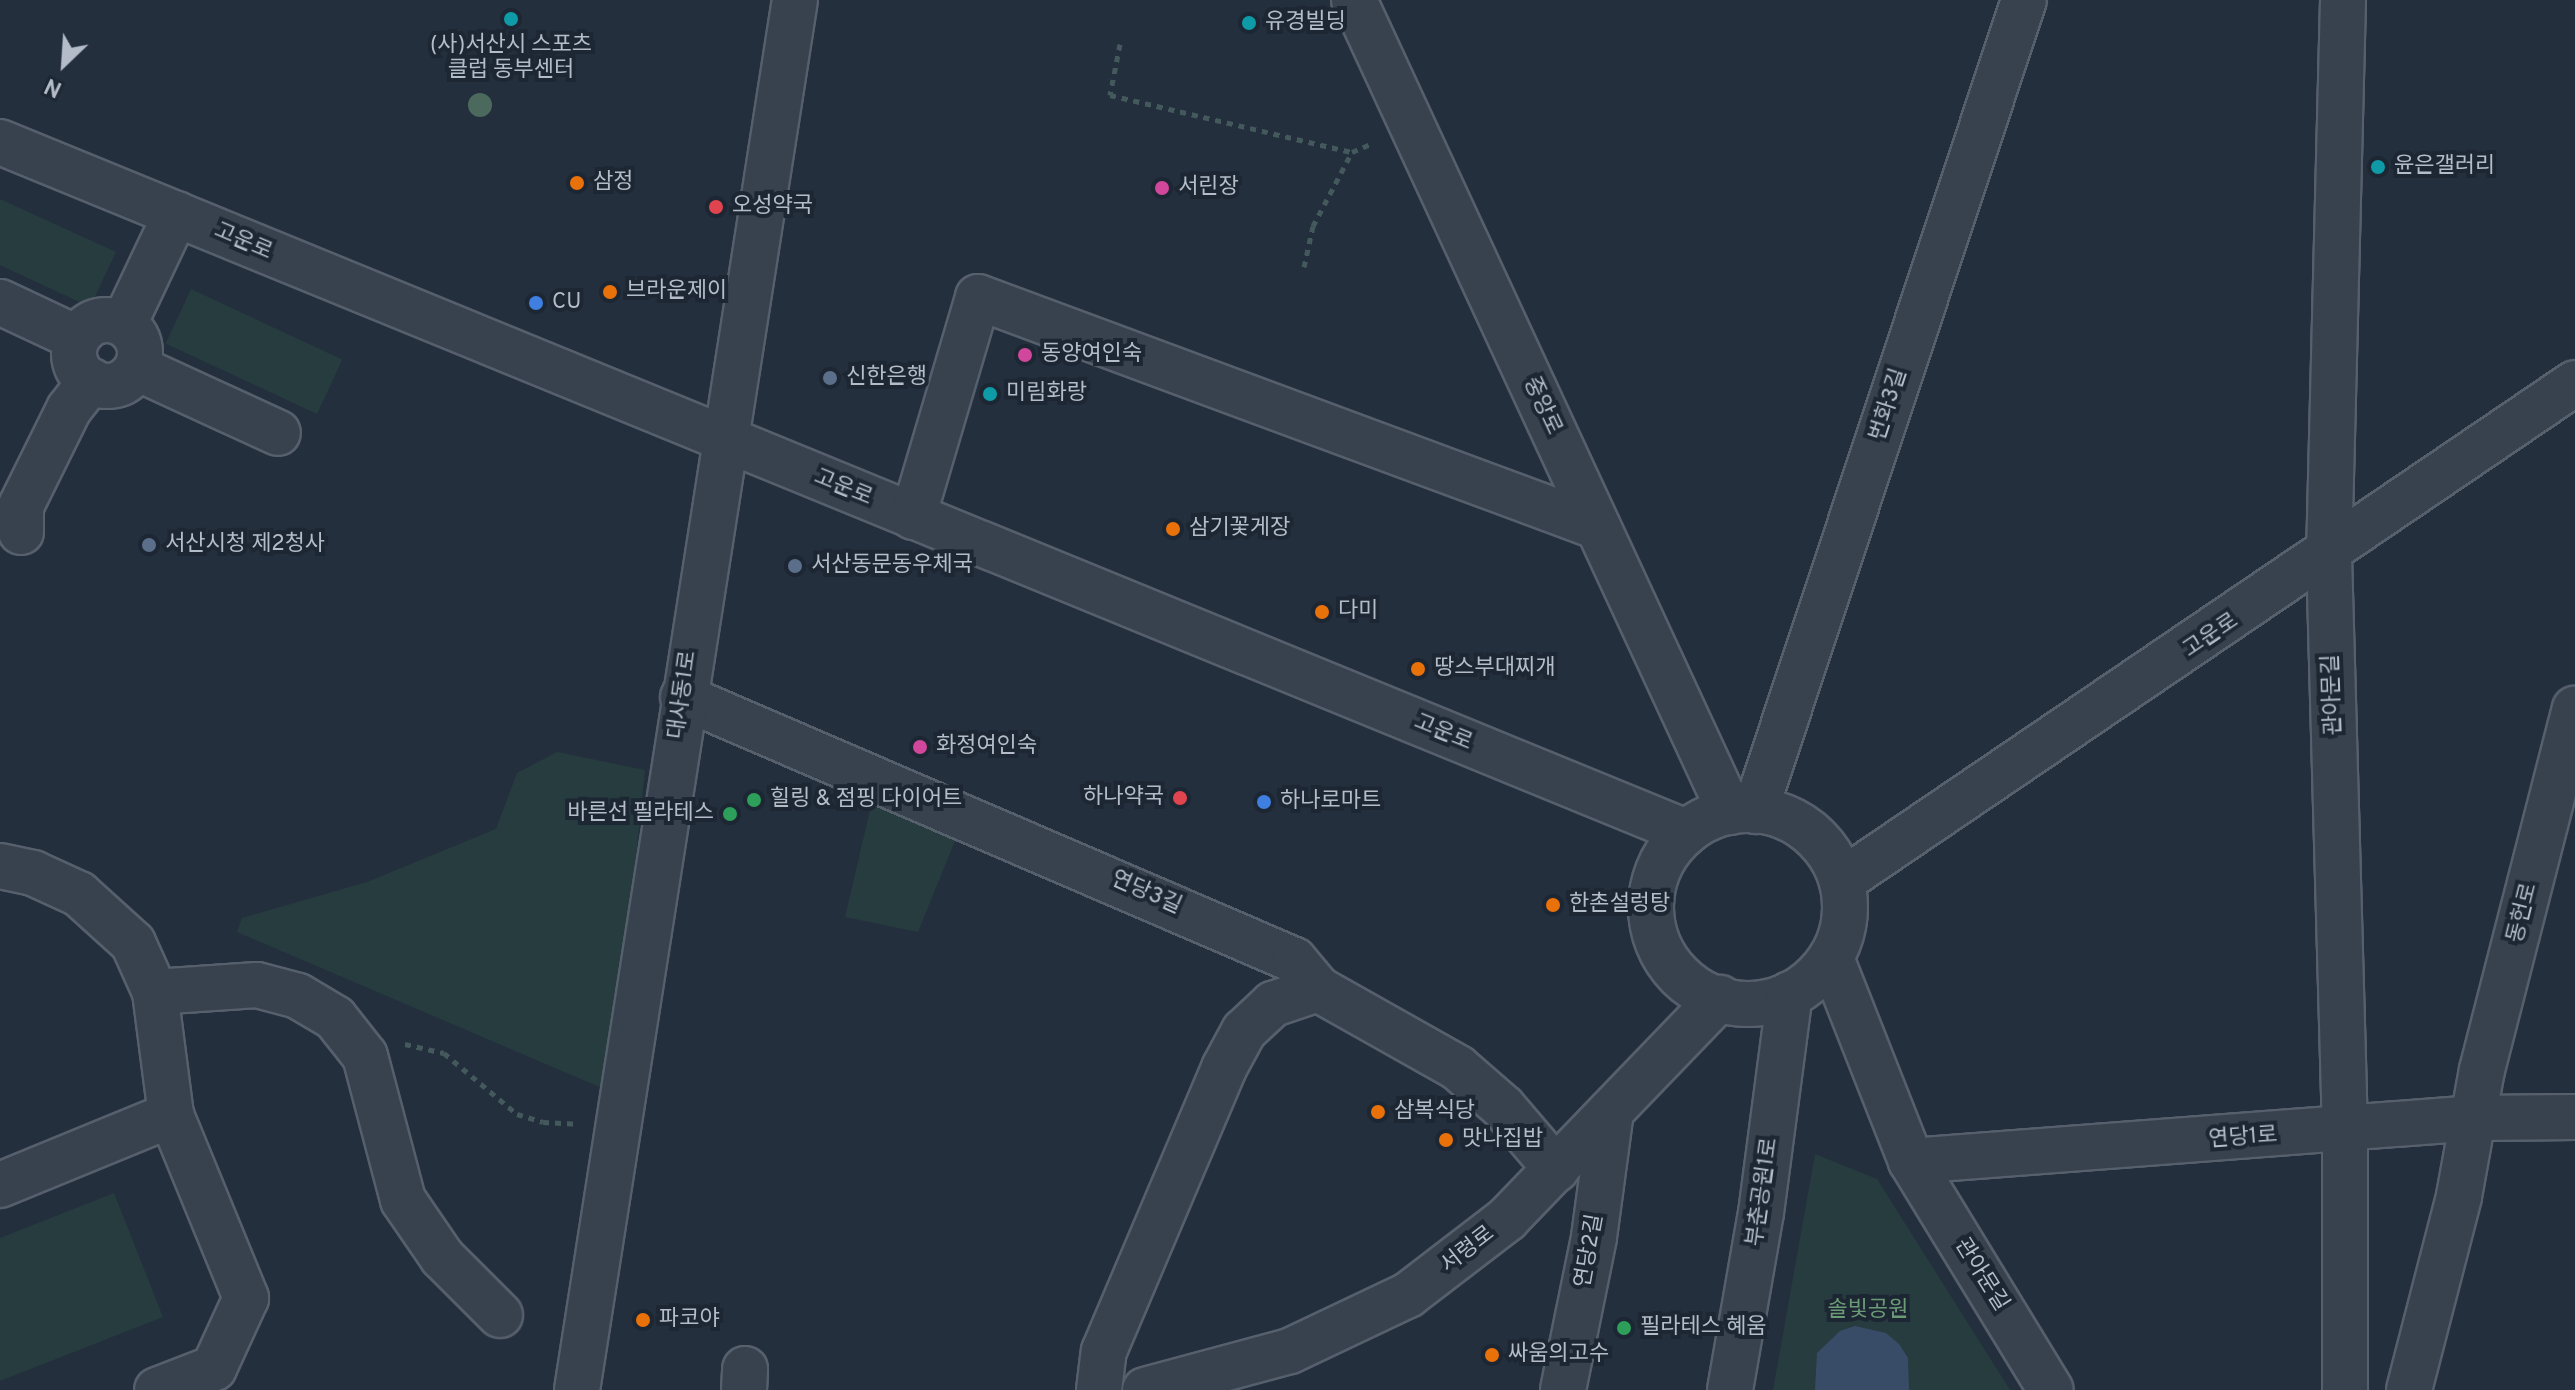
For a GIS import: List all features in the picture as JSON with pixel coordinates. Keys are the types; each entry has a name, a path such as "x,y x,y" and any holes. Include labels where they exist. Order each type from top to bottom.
{"street":[{"name":"대사동1로","path":"577,1390 722,439 795,0"},
{"name":"중앙로","path":"1354,0 1598,527 1742,811"},
{"name":"번화3길","path":"1742,811 2024,0"},
{"name":"관아문길","path":"2343,0 2329,555 2345,1131 2345,1390"},
{"name":"고운로","path":"0,142 1686,832"},
{"path":"124,324 176,214"},
{"path":"913,517 978,297 1598,527"},
{"path":"0,302 77,338"},
{"path":"95,322 124,324 139,343 137,368 119,384 91,381 74,358 77,338 95,322"},
{"path":"137,368 278,433"},
{"path":"21,532 21,506 69,409 91,381"},
{"name":"고운로","path":"1842,881 2329,555 2575,383"},
{"name":"연당3길","path":"683,697 1294,960 1318,989 1458,1068 1503,1107 1556,1169"},
{"name":"동헌로","path":"2475,1118 2482,1070 2575,709"},
{"path":"1742,811 1775,813 1810,832 1830,854 1842,881 1844,921 1831,958 1790,994 1755,1003 1720,998 1675,970 1653,921 1656,877 1686,832 1742,811"},
{"path":"0,866 58,882 98,906 133,943 155,992 171,1115 246,1298 214,1368 157,1390"},
{"name":"관아문길","path":"1831,958 1911,1161 2051,1390"},
{"path":"155,992 245,984 285,991 327,1011 365,1056 403,1200 442,1257 500,1315"},
{"path":"1099,1390 1109,1338 1224,1068 1244,1031 1273,1004 1318,989"},
{"name":"부춘공원1로","path":"1730,1390 1761,1213 1790,994"},
{"name":"서령로","path":"1145,1390 1268,1376 1333,1334 1408,1295 1507,1219 1720,998"},
{"name":"연당2길","path":"1563,1390 1594,1237 1611,1111"},
{"path":"0,1185 171,1115"},
{"name":"연당1로","path":"1911,1161 2345,1131 2475,1118 2575,1117"},
{"path":"2409,1390 2475,1118"}],"path":[{"path":"1120,44 1110,95 1352,152 1413,126"},
{"path":"1304,267 1313,226 1352,152"},
{"path":"365,1056 405,1044 428,1046 458,1062 491,1098 517,1114 556,1124 618,1122"}],"green space":[{"path":"0,199 116,252 90,307 0,265"},
{"path":"191,289 342,360 317,414 166,343"},
{"path":"557,752 645,770 613,1078 604,1089 237,932 242,918 367,882 496,829 517,773"},
{"path":"874,793 959,831 918,932 845,917"},
{"name":"솔빛공원","path":"1815,1154 1877,1179 2010,1390 1773,1390"},
{"path":"114,1193 163,1317 0,1381 0,1238"}],"water":[{"path":"1855,1326 1886,1333 1899,1344 1908,1358 1909,1390 1815,1390 1817,1353 1840,1331"}],"place":[{"name":"(사)서산시 스포츠 클럽 동부센터","path":"511,19"},
{"name":"유경빌딩","path":"1249,23"},
{"name":"윤은갤러리","path":"2378,167"},
{"name":"삼정","path":"577,183"},
{"name":"서린장","path":"1162,188"},
{"name":"오성약국","path":"716,207"},
{"name":"브라운제이","path":"610,292"},
{"name":"CU","path":"536,303"},
{"name":"동양여인숙","path":"1025,355"},
{"name":"신한은행","path":"830,378"},
{"name":"미림화랑","path":"990,394"},
{"name":"삼기꽃게장","path":"1173,529"},
{"name":"서산시청 제2청사","path":"149,545"},
{"name":"서산동문동우체국","path":"795,566"},
{"name":"다미","path":"1322,612"},
{"name":"땅스부대찌개","path":"1418,669"},
{"name":"화정여인숙","path":"920,747"},
{"name":"하나약국","path":"1180,798"},
{"name":"힐링 & 점핑 다이어트","path":"754,800"},
{"name":"하나로마트","path":"1264,802"},
{"name":"바른선 필라테스","path":"730,814"},
{"name":"한촌설렁탕","path":"1553,905"},
{"name":"삼복식당","path":"1378,1112"},
{"name":"맛나집밥","path":"1446,1140"},
{"name":"파코야","path":"643,1320"},
{"name":"필라테스 혜움","path":"1624,1328"},
{"name":"싸움의고수","path":"1492,1355"}]}
